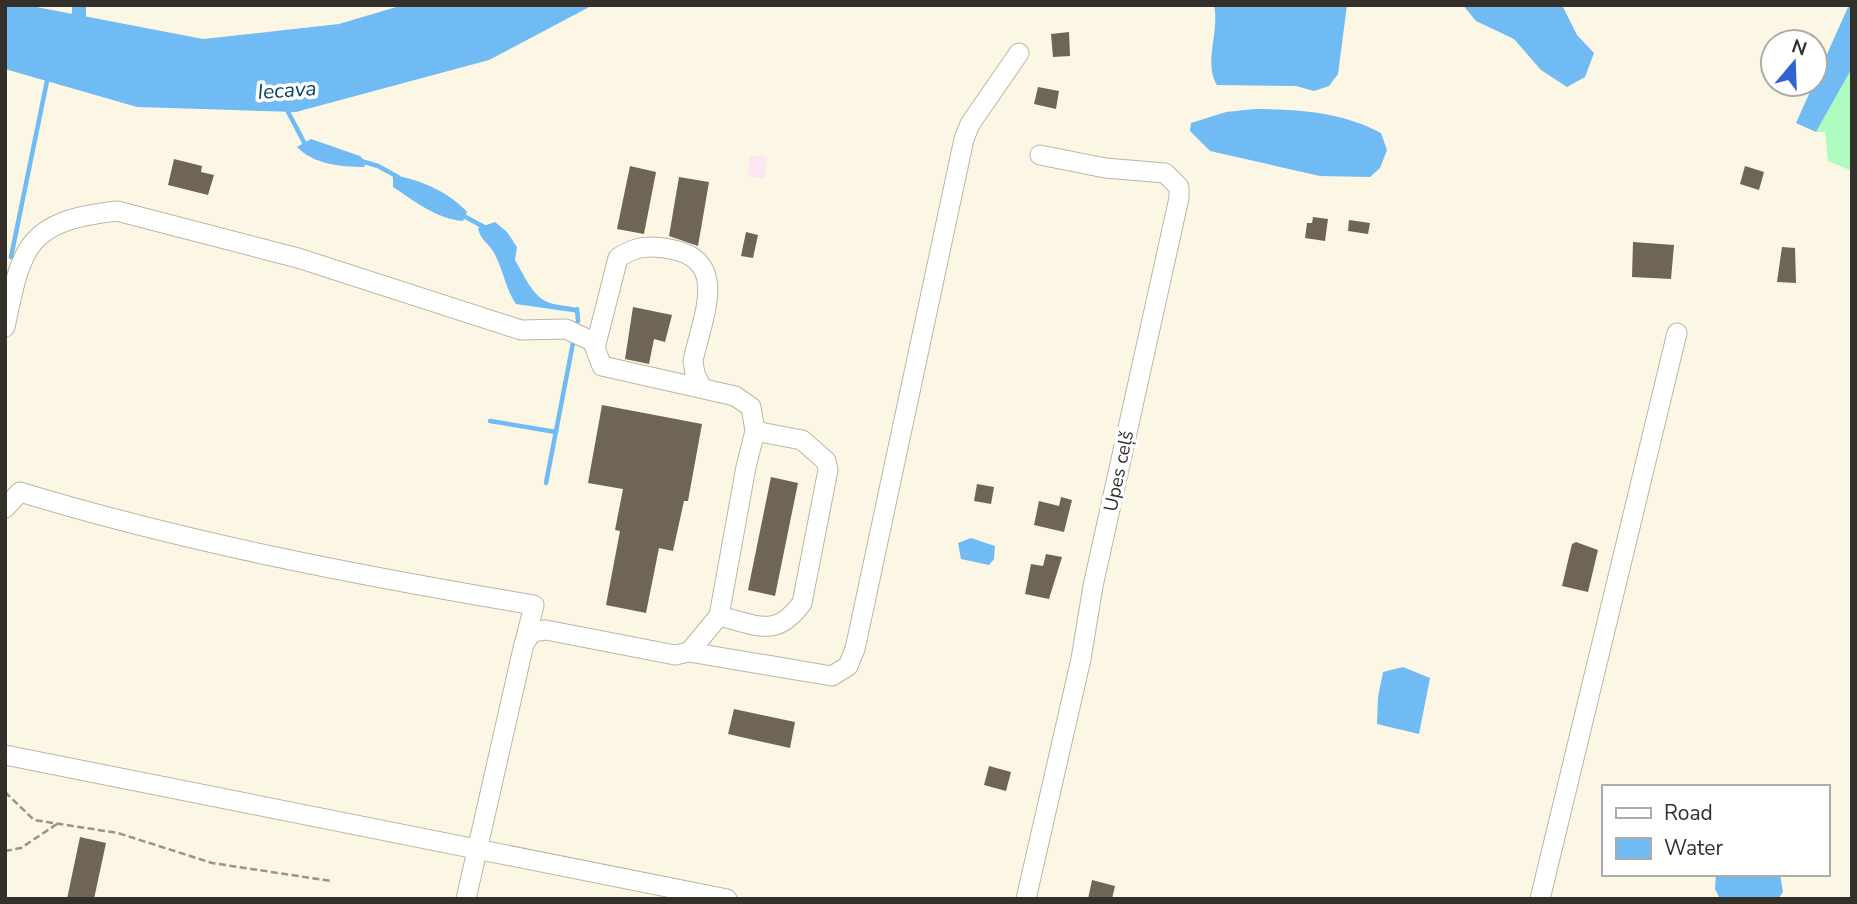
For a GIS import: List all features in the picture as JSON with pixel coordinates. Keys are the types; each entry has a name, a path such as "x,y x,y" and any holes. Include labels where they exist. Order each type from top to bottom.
{"street":[{"path":"524,644 532,632 546,630 675,655 689,652 832,676 848,666 855,649 964,139 970,124 1018,53"},
{"name":"Upes ceļš","path":"1026,899 1081,659 1093,586 1179,198 1179,187 1165,173 1105,168 1040,155"},
{"path":"5,327 16,270 26,248 40,233 88,214 117,211 298,258 521,330 566,329 596,342"},
{"path":"689,652 719,617 755,431 751,407 735,396 602,366 595,348 618,258 635,247 687,252 702,263 708,277 693,361 695,374 702,388"},
{"path":"1540,899 1677,332"},
{"path":"719,617 772,628 790,620 802,603 828,470 826,461 802,440 755,431"},
{"path":"5,509 20,492 95,514 354,575 534,605 466,899"},
{"path":"5,755 727,899"}],"path":[{"path":"5,792 34,820 61,822 118,833 212,863 331,881"},
{"path":"5,851 20,848 61,822"}],"shaded area":[{"path":"750,155 767,157 765,178 748,177"}],"green space":[{"path":"1852,68 1852,171 1828,161 1825,132 1816,132"}],"water":[{"name":"Iecava","path":"5,5 26,5 203,39 339,24 403,5 593,5 489,60 296,112 137,107 5,69"},
{"path":"1214,5 1347,5 1338,74 1329,86 1314,91 1296,86 1217,85 1211,67"},
{"path":"1463,5 1562,5 1577,35 1594,53 1585,77 1567,87 1541,70 1514,39 1476,21"},
{"path":"1849,5 1852,5 1852,68 1816,132 1796,123 1807,98 1829,98 1829,50"},
{"path":"1255,109 1336,116 1381,133 1387,150 1380,168 1370,177 1320,176 1210,151 1190,131 1191,123 1226,112"},
{"path":"311,139 360,156 366,163 364,167 346,166 311,157 297,147"},
{"path":"393,175 423,183 452,198 467,212 463,221 435,213 393,187"},
{"path":"495,222 507,232 517,247 515,260 534,291 544,300 578,309 579,313 516,304 493,251 479,232 478,228"},
{"path":"971,538 995,546 994,559 989,565 961,559 958,543"},
{"path":"1403,667 1430,678 1419,734 1377,724 1378,697 1383,672"},
{"path":"1716,876 1780,876 1783,892 1778,899 1720,899 1715,889"}],"building":[{"path":"1069,32 1070,56 1053,57 1051,34"},
{"path":"1038,87 1059,91 1056,109 1034,104"},
{"path":"174,159 202,166 201,172 214,175 208,195 168,185"},
{"path":"630,166 656,172 644,234 617,229"},
{"path":"1745,166 1764,172 1759,190 1740,184"},
{"path":"679,177 709,182 698,246 669,236"},
{"path":"1313,217 1328,219 1325,241 1305,238 1307,223 1312,223"},
{"path":"1349,220 1370,223 1368,234 1348,231"},
{"path":"746,232 758,235 753,258 741,256"},
{"path":"1633,242 1674,245 1671,279 1632,277"},
{"path":"1782,247 1795,248 1796,283 1777,282"},
{"path":"633,307 672,315 665,342 654,339 649,364 625,359"},
{"path":"602,405 702,424 688,501 684,501 673,551 659,548 646,613 606,605 620,531 615,530 623,489 588,483"},
{"path":"771,477 798,483 775,596 748,590"},
{"path":"977,484 994,487 991,504 974,501"},
{"path":"1061,497 1072,500 1064,532 1034,525 1039,501 1059,506"},
{"path":"1576,542 1598,550 1588,592 1562,586 1572,544"},
{"path":"1046,554 1062,557 1049,599 1025,594 1031,564 1043,566"},
{"path":"734,709 795,722 790,748 728,734"},
{"path":"989,766 1011,772 1006,791 984,785"},
{"path":"80,837 106,843 94,899 67,899"},
{"path":"1092,880 1115,886 1112,899 1088,899"}],"waterway":[{"path":"70,29 79,16 79,5"},
{"path":"11,257 48,76"},
{"name":"Iecava","path":"286,108 306,146"},
{"path":"361,161 378,166 398,177"},
{"path":"460,214 486,228"},
{"path":"577,309 578,321"},
{"path":"546,483 573,343"},
{"path":"490,421 556,432"}]}
